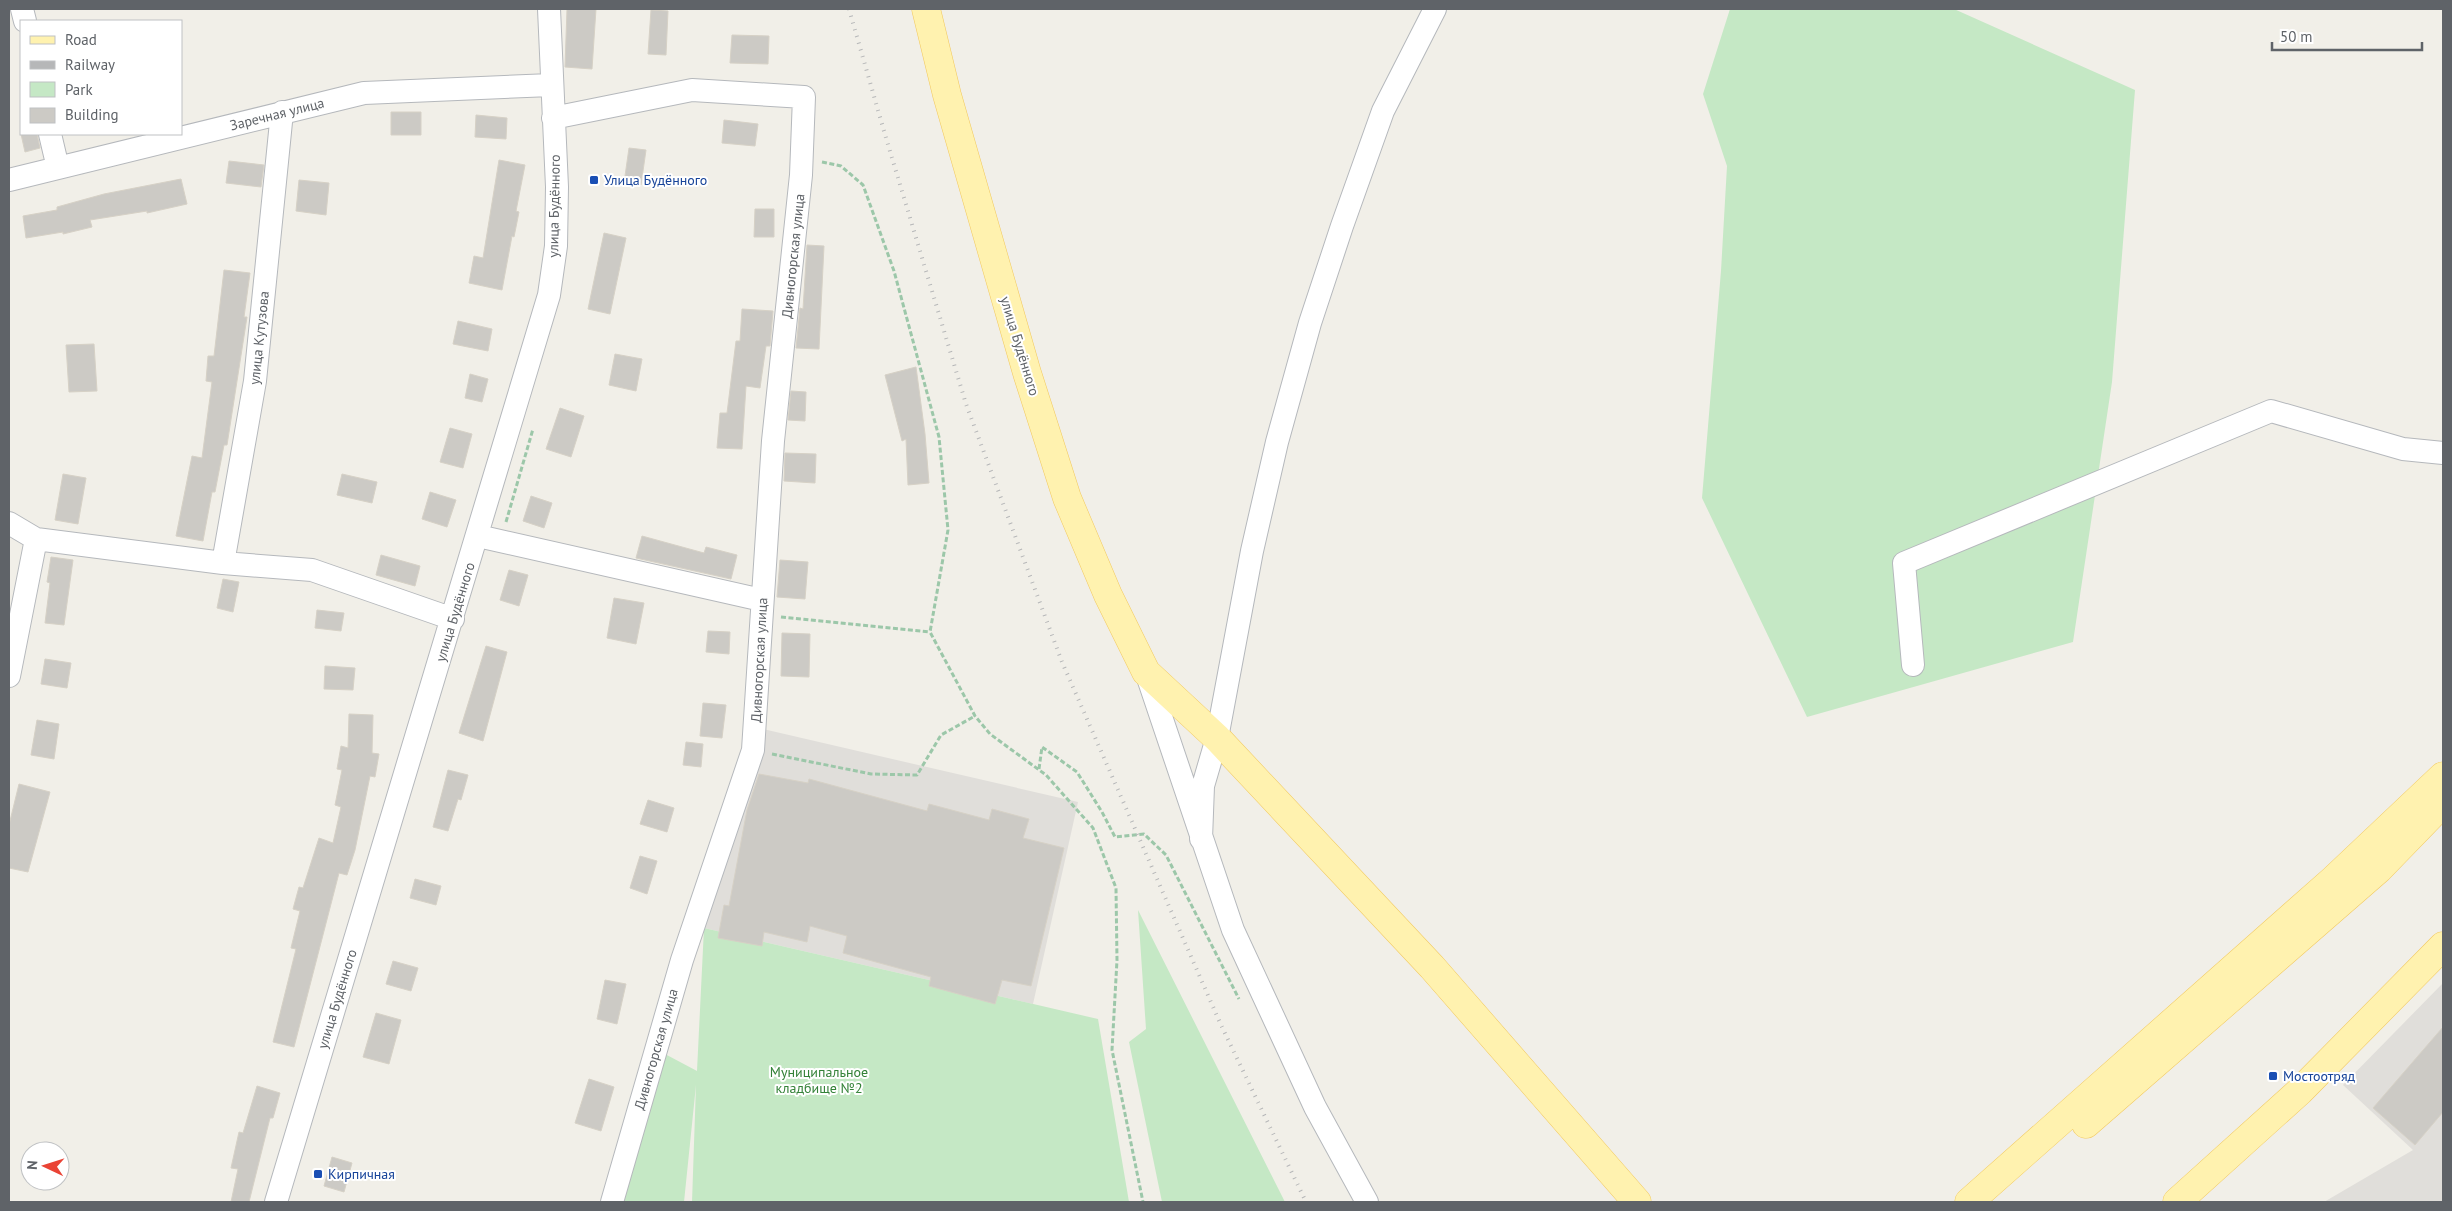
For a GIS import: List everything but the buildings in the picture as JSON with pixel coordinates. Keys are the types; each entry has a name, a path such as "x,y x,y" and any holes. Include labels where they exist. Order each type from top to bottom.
{"main road":[{"name":"улица Будённого","path":"926,9 947,95 1022,354 1068,498 1108,594 1146,672"},
{"path":"1146,672 1217,738 1432,967 1637,1202"},
{"path":"1969,1202 2334,879 2443,776"},
{"path":"1997,1202 2378,869 2443,803"},
{"path":"2177,1202 2300,1091 2443,946"}],"street":[{"name":"улица Будённого","path":"276,1202 549,295 556,246 557,187 548,9"},
{"path":"1201,839 1203,786 1217,738 1256,533 1277,442 1310,323 1383,111 1434,9"},
{"name":"Заречная улица","path":"9,180 364,92 551,85"},
{"name":"Дивногорская улица","path":"553,118 692,90 804,97 802,157 774,441 753,750 682,960 612,1202"},
{"name":"улица Кутузова","path":"223,563 256,381 282,112"},
{"path":"50,135 58,168"},
{"path":"1913,665 1904,563 2271,411 2402,449 2443,453"},
{"path":"9,523 36,539 223,563 312,570 453,619"},
{"path":"478,536 763,608"},
{"path":"9,676 36,539"},
{"path":"1146,672 1233,930 1315,1107 1367,1202"}],"path":[{"path":"802,157 842,166 863,184 894,271 939,437 948,530 930,632 975,716 990,734 1046,775 1093,828 1116,888 1117,960 1112,1050 1143,1202"},
{"path":"763,608 930,632"},
{"path":"753,750 872,774 917,775 941,736 975,716"},
{"path":"1039,770 1042,747 1077,772 1102,812 1115,838 1144,834 1166,855 1239,999"}],"shaded area":[{"path":"754,727 1078,802 1033,1004 704,928"},
{"path":"2443,983 2443,1202 2324,1202 2413,1150 2343,1085"}],"green space":[{"path":"1730,9 1954,9 2135,90 2112,382 2073,642 1807,717 1702,498 1721,271 1727,166 1703,94"},
{"path":"1138,910 1285,1202 1162,1202 1129,1042 1146,1029"},
{"name":"Муниципальное кладбище №2","path":"704,928 1098,1019 1129,1202 692,1202 696,1085 684,1202 618,1202 665,1054 697,1071"}],"railway":[{"path":"849,9 966,404 1062,662 1221,1025 1306,1202"}],"place":[{"name":"Улица Будённого","path":"594,180"},
{"name":"Мостоотряд","path":"2273,1076"},
{"name":"Кирпичная","path":"318,1174"}]}
